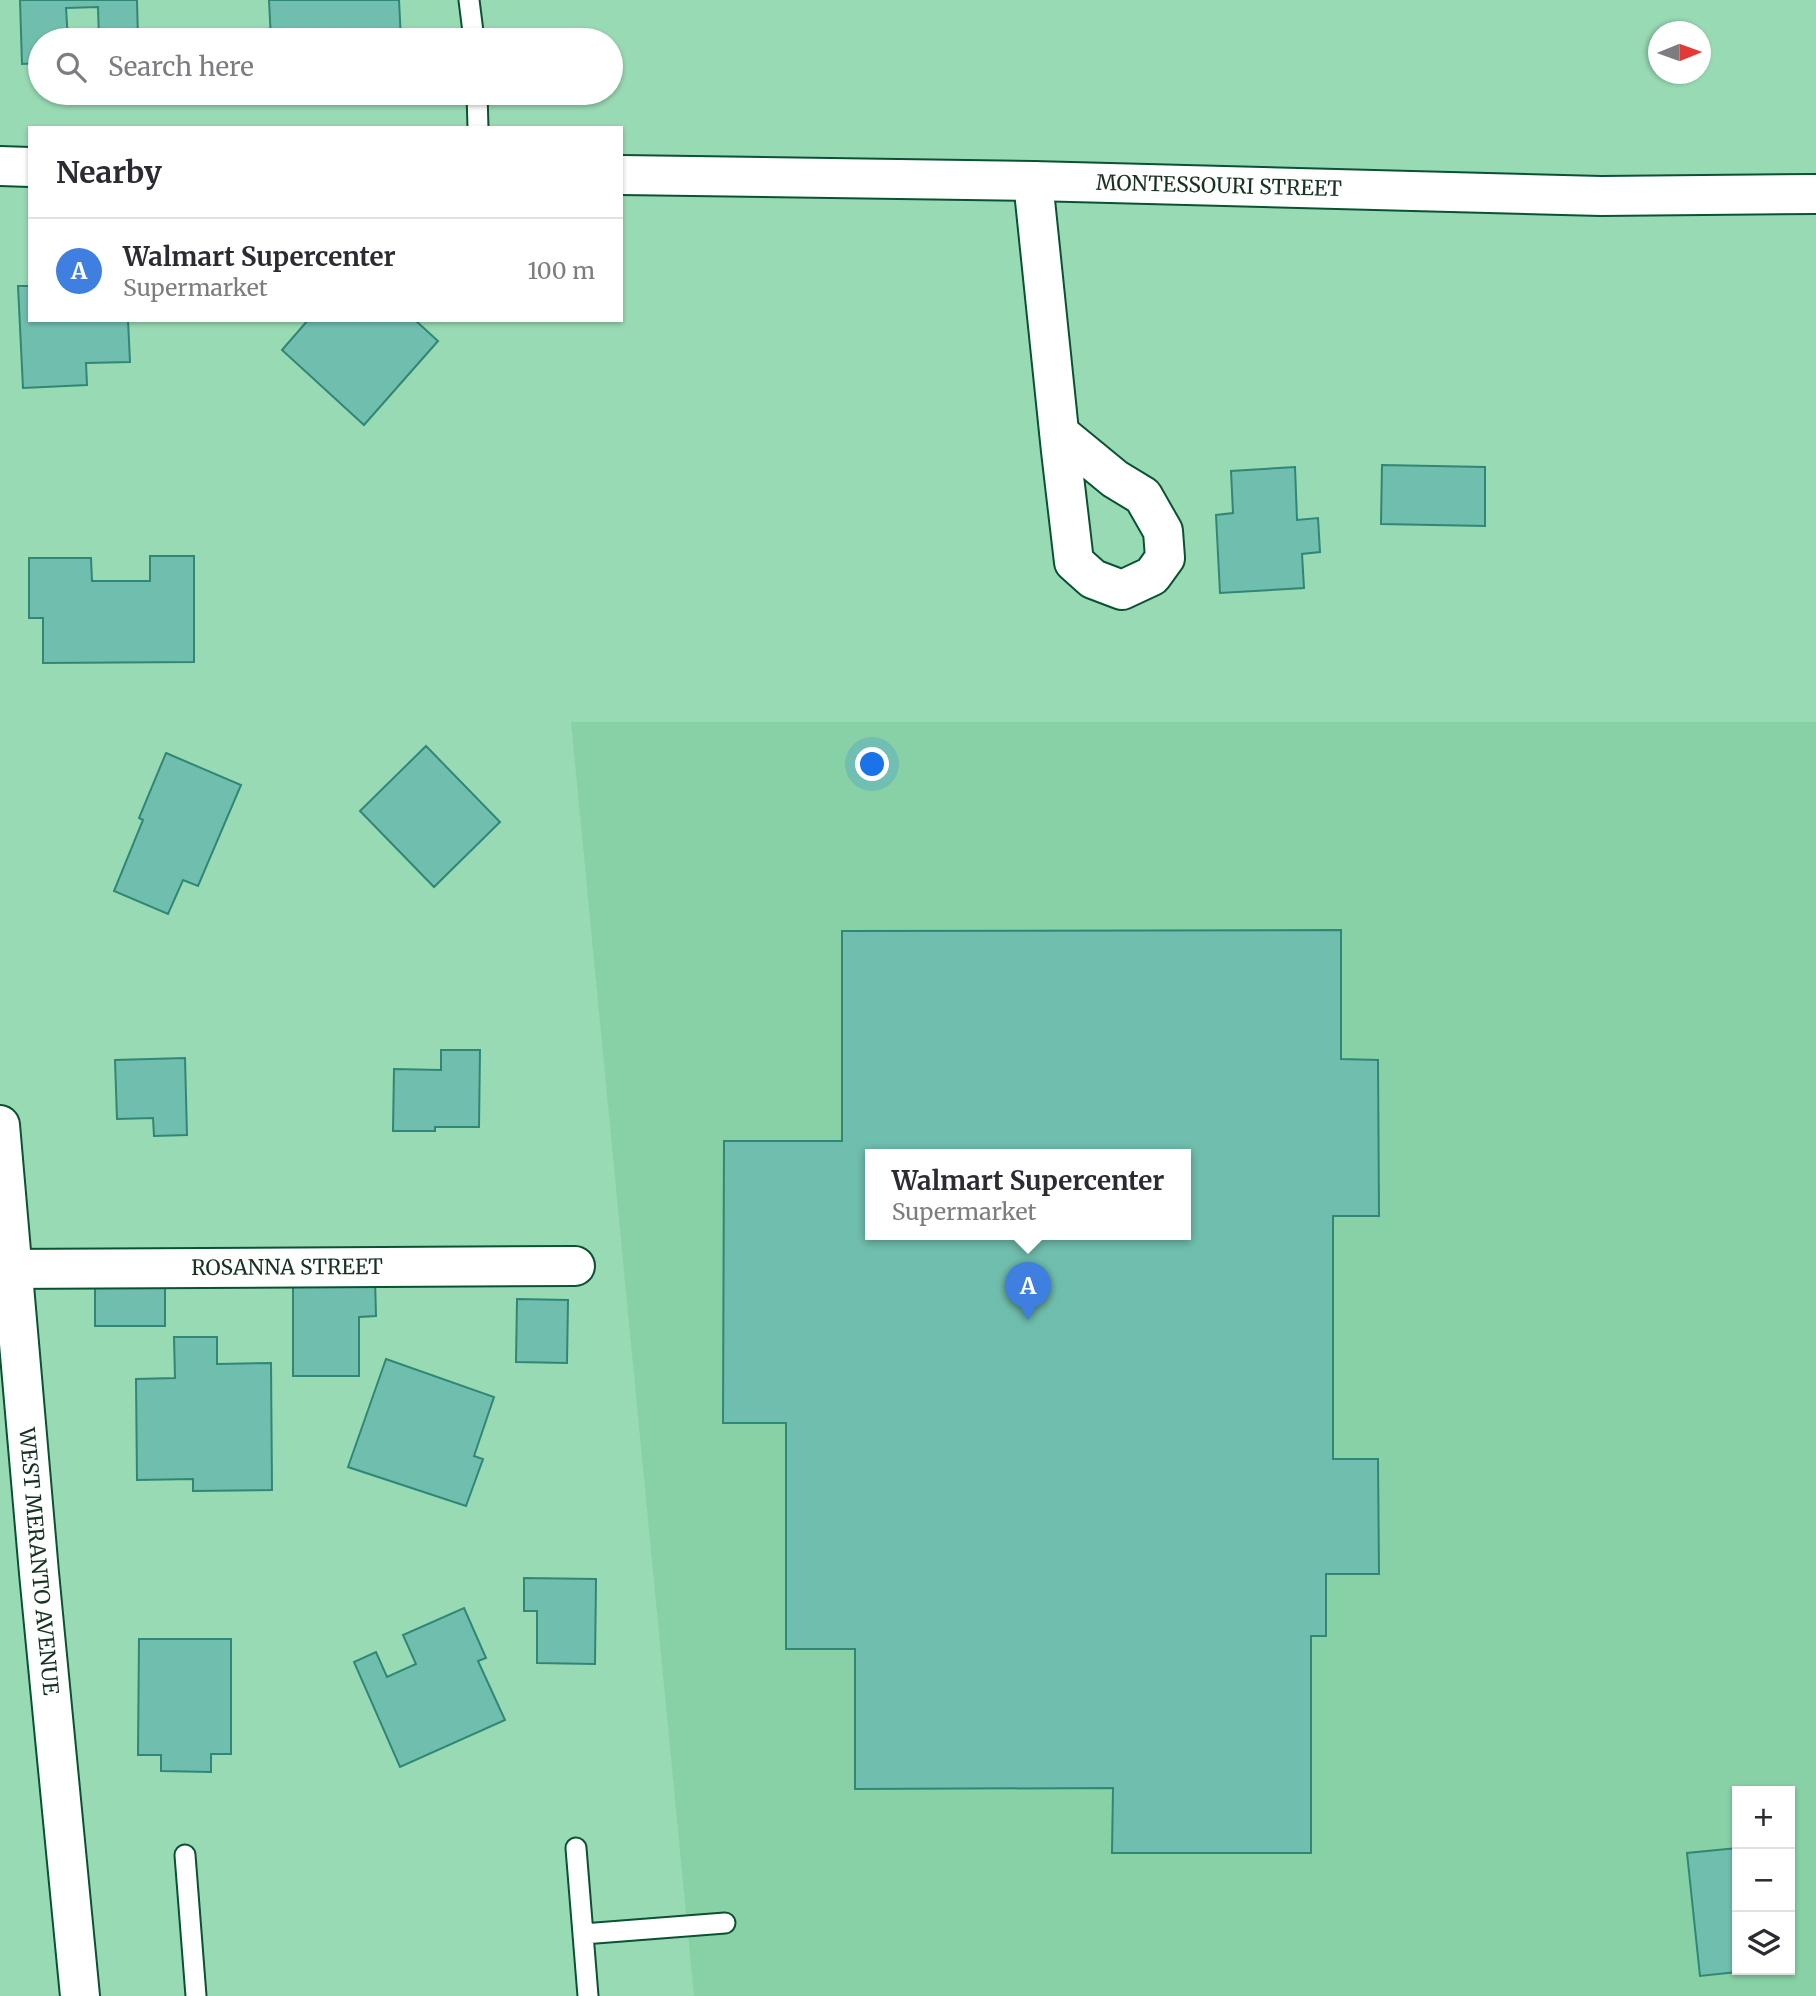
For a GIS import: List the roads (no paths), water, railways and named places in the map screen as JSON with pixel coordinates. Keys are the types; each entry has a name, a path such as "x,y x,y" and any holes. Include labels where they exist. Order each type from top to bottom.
{"street":[{"path":"0,166 28,167"},
{"name":"MONTESSOURI STREET","path":"623,175 1033,181 1601,196 1816,194"},
{"path":"1033,181 1059,433"},
{"name":"WEST MERANTO AVENUE","path":"0,1125 7,1269 80,1996"},
{"name":"ROSANNA STREET","path":"7,1269 575,1266"}],"lane":[{"path":"469,0 473,28"},
{"path":"474,28 479,0"},
{"path":"477,105 478,126"},
{"path":"576,1848 588,1996"},
{"path":"186,1855 196,1996"},
{"path":"583,1934 725,1923"}],"place":[{"name":"Walmart Supercenter","path":"1028,1320"}]}
